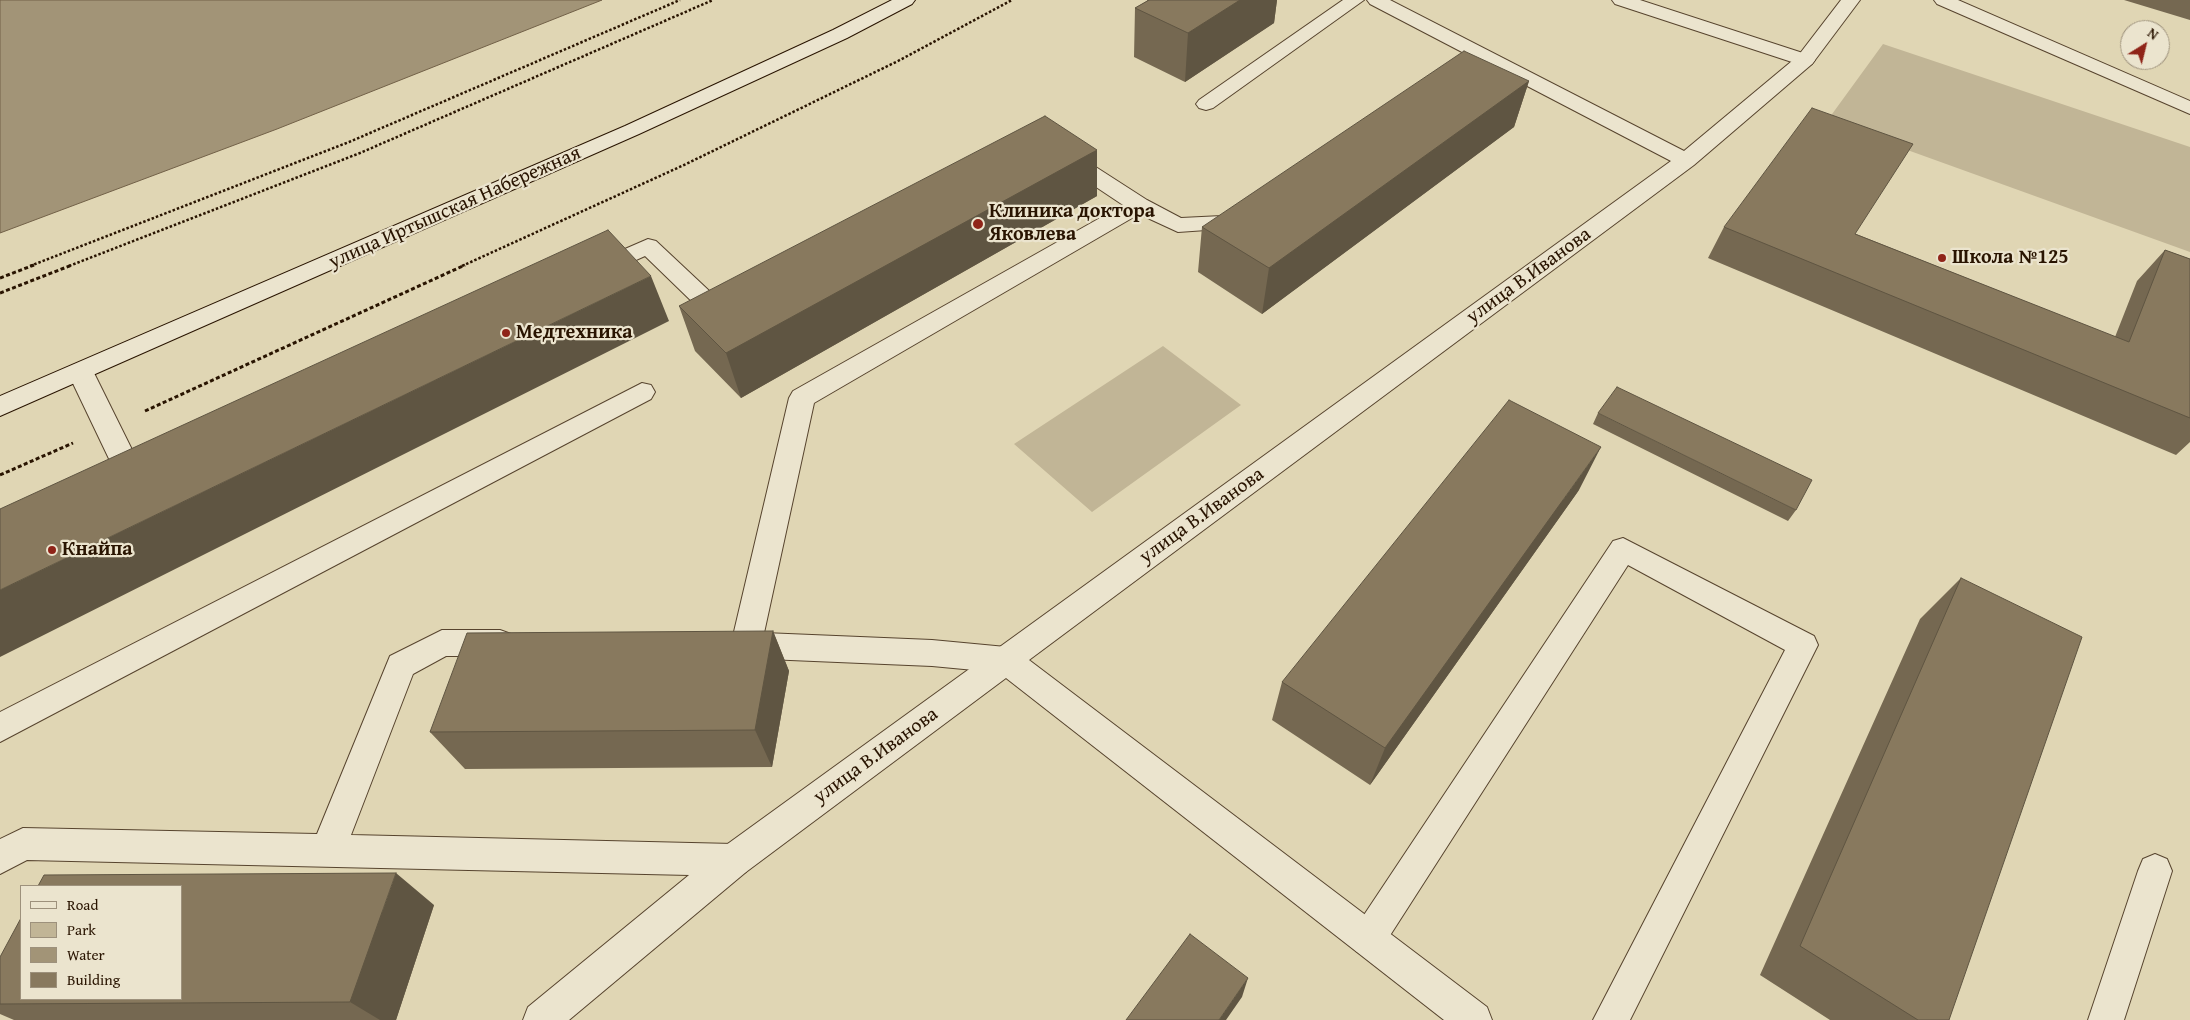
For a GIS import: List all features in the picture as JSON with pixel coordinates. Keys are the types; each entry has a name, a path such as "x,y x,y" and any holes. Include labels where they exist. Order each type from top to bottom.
{"street":[{"name":"улица Иртышская Набережная","path":"0,407 632,130 840,34 906,0"},
{"path":"1206,104 1355,0"},
{"path":"1376,0 1469,58 1686,160"},
{"path":"1624,0 1805,60"},
{"name":"улица В.Иванова","path":"542,1020 734,860 1686,160 1805,60 1851,0"},
{"path":"1943,0 2190,108"},
{"path":"1049,147 1139,205 1178,225 1227,223 1259,201"},
{"path":"746,645 802,398 1139,205"},
{"path":"576,280 648,246 718,312 753,294"},
{"path":"81,373 136,486 154,478"},
{"path":"0,728 642,392"},
{"path":"1368,939 1624,549 1803,645 1611,1020"},
{"path":"328,850 401,665 442,643 530,643"},
{"path":"716,645 932,653 1006,660 1474,1020"},
{"path":"0,858 23,844 734,860"},
{"path":"2106,1020 2155,871"}],"path":[{"path":"0,278 349,142 680,0"},
{"path":"0,293 360,153 713,0"},
{"path":"0,476 684,165 898,61 1012,0"}],"green space":[{"path":"1883,44 2190,147 2190,252 1827,121"},
{"path":"1163,346 1241,405 1092,512 1014,444"}],"water":[{"path":"0,0 602,0 277,129 0,233"}],"building":[{"path":"1149,0 1240,0 1188,33 1135,8"},
{"path":"1464,51 1529,81 1269,268 1202,227"},
{"path":"1812,108 1913,144 1855,234 2129,342 2165,250 2190,259 2190,418 1724,227"},
{"path":"1045,116 1097,150 726,353 679,306"},
{"path":"608,230 651,276 0,590 0,509"},
{"path":"1617,387 1812,480 1796,510 1598,413"},
{"path":"1509,400 1601,447 1385,748 1282,682"},
{"path":"1961,578 2082,637 1949,1020 1918,1020 1800,946"},
{"path":"773,631 755,730 430,732 467,633"},
{"path":"396,873 350,1002 0,1004 0,957 20,920 20,1000 182,1000 182,885 39,885 44,875"},
{"path":"1190,934 1248,978 1219,1020 1126,1020"}],"place":[{"name":"Клиника доктора Яковлева","path":"978,224"},
{"name":"Школа №125","path":"1942,258"},
{"name":"Медтехника","path":"506,333"},
{"name":"Кнайпа","path":"52,550"}]}
